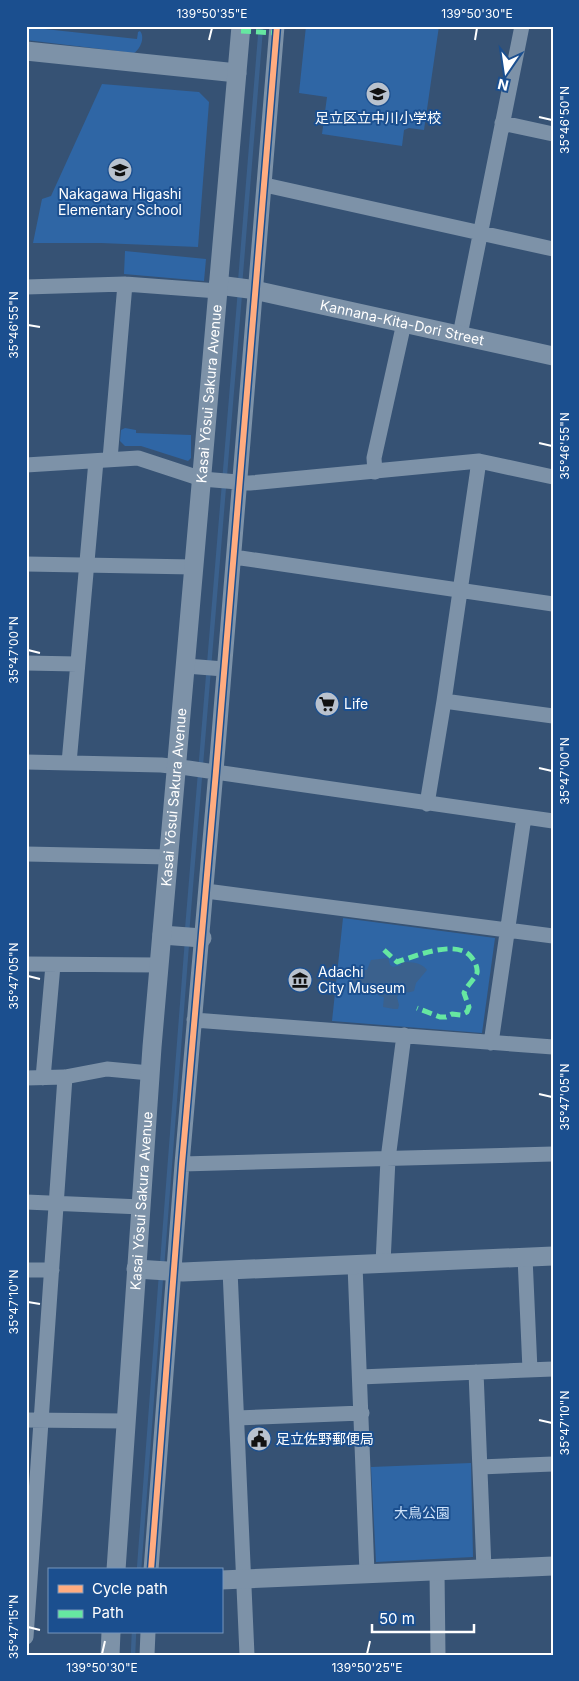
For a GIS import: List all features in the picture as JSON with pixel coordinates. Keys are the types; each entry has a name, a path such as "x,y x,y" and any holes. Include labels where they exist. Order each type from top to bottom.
{"street":[{"name":"Kasai Yōsui Sakura Avenue","path":"116,1568 126,1421 158,1271 140,1207 159,965 169,936 169,857 182,767 191,666 194,567 223,481 222,288 241,26"},
{"path":"151,1568 158,1271 182,1164 206,891 221,669 234,557 223,481 253,290 265,185 277,26"},
{"path":"460,335 522,26"},
{"path":"26,50 237,73"},
{"path":"502,123 553,134"},
{"path":"265,185 553,249"},
{"path":"69,763 86,564 103,460 125,284"},
{"path":"26,287 125,284 222,288"},
{"name":"Kannana-Kita-Dori Street","path":"222,288 253,290 553,356"},
{"path":"375,472 374,458 404,323"},
{"path":"26,465 138,458 223,481 277,482 479,461 553,477"},
{"path":"427,804 479,461"},
{"path":"234,557 553,604"},
{"path":"26,564 194,567"},
{"path":"26,662 77,664"},
{"path":"191,666 221,669"},
{"path":"444,701 553,716"},
{"path":"26,762 182,767 553,821"},
{"path":"491,1043 524,817"},
{"path":"26,854 169,857"},
{"path":"206,891 553,936"},
{"path":"169,936 202,938"},
{"path":"26,964 159,965"},
{"path":"43,1078 52,965"},
{"path":"194,1020 553,1047"},
{"path":"383,1263 388,1159 404,1035"},
{"path":"26,1078 65,1077 107,1069 150,1073"},
{"path":"26,1637 34,1420 52,1270 65,1077"},
{"path":"182,1164 553,1154"},
{"path":"26,1202 140,1207"},
{"path":"158,1271 230,1270 553,1256"},
{"path":"525,1257 530,1370"},
{"path":"355,1264 367,1573"},
{"path":"26,1270 52,1270"},
{"path":"230,1270 246,1655"},
{"path":"360,1377 553,1369"},
{"path":"476,1372 484,1569"},
{"path":"237,1418 362,1413"},
{"path":"34,1420 126,1421"},
{"path":"480,1468 553,1464"},
{"path":"222,1580 553,1566"},
{"path":"437,1571 438,1655"},
{"path":"110,1655 111,1634"},
{"path":"147,1655 148,1634"}],"green space":[{"path":"306,26 439,26 424,130 409,128 404,130 402,146 322,134 327,97 299,93"},
{"path":"26,27 137,39 138,32 140,31 142,42 134,53 26,40"},
{"name":"Nakagawa Higashi Elementary School","path":"102,84 199,92 209,102 198,247 101,243 33,243 42,199 51,196"},
{"path":"125,251 206,259 204,281 124,274"},
{"path":"125,428 136,430 136,433 191,435 191,458 188,461 141,446 125,446 120,441 121,430"},
{"path":"343,918 495,938 482,1033 332,1021"},
{"name":"大鳥公園","path":"471,1463 473,1557 376,1562 371,1467"}],"shaded area":[{"path":"388,958 390,965 393,967 401,965 402,962 413,962 422,965 427,970 416,983 414,991 403,993 397,997 398,1009 383,1007 384,997 379,996 376,989 372,986 368,987 363,993 353,992 351,988 353,972 356,970 367,970 371,960"}],"waterway":[{"path":"240,284 261,26"},
{"path":"187,932 240,292"},
{"path":"162,1266 187,942"},
{"path":"139,1568 161,1276"},
{"path":"133,1655 134,1634"}],"marked path":[{"path":"241,31 277,33"},
{"path":"384,950 397,962 436,950 447,949 457,949 466,952 474,961 477,973 464,993 469,1007 467,1012 461,1015 452,1014 440,1017 417,1008"}],"cycle path":[{"path":"151,1568 182,1164 277,26"}],"place":[{"name":"足立区立中川小学校","path":"378,94"},
{"name":"Nakagawa Higashi Elementary School","path":"120,170"},
{"name":"Life","path":"327,704"},
{"name":"Adachi City Museum","path":"300,980"},
{"name":"足立佐野郵便局","path":"259,1439"}]}
